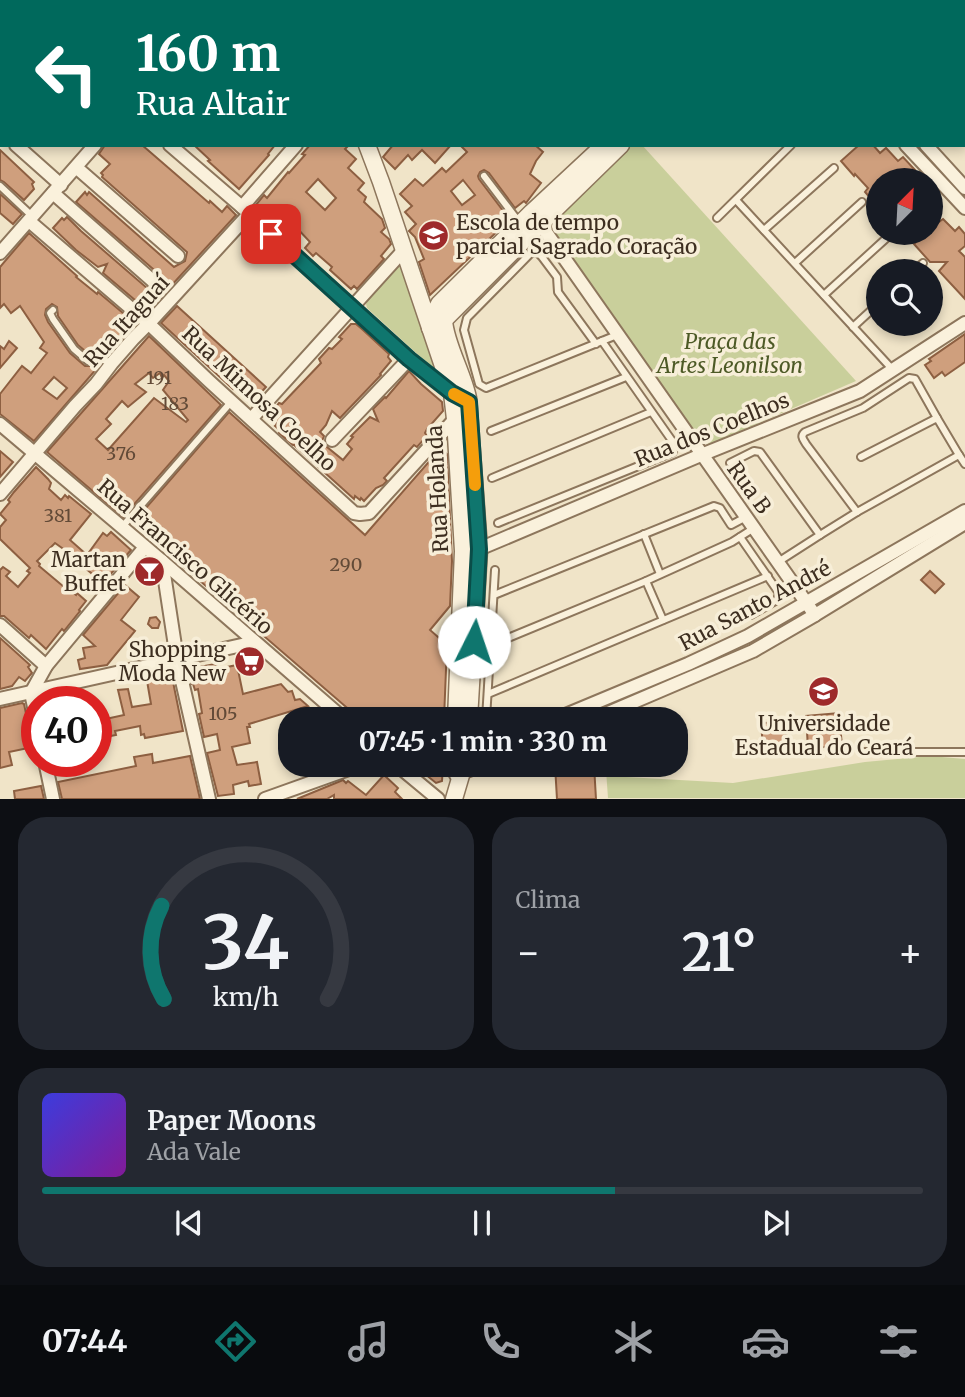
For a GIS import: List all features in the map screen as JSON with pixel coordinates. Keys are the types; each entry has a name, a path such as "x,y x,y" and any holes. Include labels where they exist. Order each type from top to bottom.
{"street":[{"path":"18,147 57,189 154,282"},
{"path":"172,147 353,306 409,359 452,393 469,402"},
{"name":"Rua Itaguaí","path":"0,494 245,210 294,147"},
{"name":"Rua Holanda","path":"370,147 403,251 433,320 452,393 471,550 457,707"},
{"path":"433,320 536,218 602,147"},
{"path":"433,320 439,304 520,223 536,218 619,147"},
{"path":"908,147 965,208"},
{"path":"928,147 965,188"},
{"path":"0,253 76,168 88,148"},
{"path":"76,168 177,256"},
{"name":"Rua B","path":"536,218 815,615"},
{"name":"Rua Mimosa Coelho","path":"31,219 351,511 369,513 455,419"},
{"path":"251,418 403,251"},
{"name":"Rua Holanda","path":"433,320 445,332 464,378 469,402 469,707"},
{"name":"Rua dos Coelhos","path":"471,550 860,391 965,323"},
{"path":"332,440 409,359"},
{"name":"Rua Francisco Glicério","path":"0,424 330,707"},
{"name":"Rua Santo André","path":"585,707 748,636 965,512"},
{"name":"Rua Santo André","path":"622,707 753,651 965,523"},
{"path":"35,686 46,666 145,547"},
{"path":"162,561 177,659 209,799"},
{"path":"0,625 46,666"},
{"path":"61,686 255,642"},
{"path":"0,699 21,695"},
{"path":"48,777 53,799"},
{"path":"265,799 326,777"},
{"path":"411,777 438,799"},
{"path":"452,799 457,777"}],"lane":[{"path":"717,218 790,147"},
{"path":"764,230 834,168"},
{"path":"484,176 520,223"},
{"name":"Rua Mimosa Coelho","path":"0,186 31,219"},
{"path":"736,200 893,370"},
{"path":"795,263 862,202"},
{"path":"824,295 879,245"},
{"path":"498,523 673,452 675,445 626,376 598,343 558,292 556,277 542,257 534,252 467,317 464,330 479,384 486,388 598,343 617,335"},
{"path":"53,310 50,313 53,319 74,349 88,361 104,360 112,363"},
{"path":"853,327 866,315"},
{"path":"491,432 626,376"},
{"path":"857,512 802,437 805,432 863,408 909,378 915,379 965,464"},
{"path":"122,527 232,401"},
{"path":"492,478 651,412"},
{"path":"861,457 937,418"},
{"path":"730,463 754,451 760,452 821,536"},
{"path":"778,562 857,512 959,455"},
{"path":"494,595 714,506 720,508 732,525 746,517"},
{"path":"491,645 646,581 732,542 754,528"},
{"path":"644,534 660,574"},
{"path":"740,537 779,593 778,600 751,615"},
{"path":"487,707 495,570"},
{"path":"488,694 768,576"},
{"path":"646,581 663,620"},
{"path":"865,751 965,751"}],"green space":[{"name":"Praça das Artes Leonilson","path":"630,147 644,147 856,381 710,444 702,442 553,229 554,219"},
{"path":"401,264 437,372 367,308 368,300"},
{"path":"930,756 965,759 965,798 608,798 606,777 733,783 865,762"}],"building":[{"path":"104,147 144,147 209,203 210,201 222,212 227,206 236,215 148,311 103,273 107,264 98,267 53,228 62,218 64,220 67,217 148,289 153,291 160,288 163,283 160,275 76,202 85,192 87,195 89,192 174,267 185,261 187,252 102,177 101,173 110,164 99,154"},
{"path":"196,147 273,147 239,189 208,161 210,160"},
{"path":"308,147 347,147 345,149 356,159 348,168 364,183 358,190 366,197 364,202 382,219 385,228 381,232 391,244 381,256 384,259 357,289 354,286 351,289 330,270 332,267 316,253 313,256 305,248 310,242 295,226 293,228 283,218 278,222 265,210 262,213 255,206 264,195 267,198 305,155 302,154","holes":["318,179 336,198 325,210 306,192"]},
{"path":"391,147 449,147 435,163 422,150 412,160 408,155 395,169 383,157"},
{"path":"462,147 537,147 543,152 530,174 541,183 526,203 524,201 515,208 489,173 484,170 480,172 479,179 507,216 502,220 504,225 430,295 419,262 424,259 415,237 409,231 416,224 405,212 412,206 400,194 415,179 423,186 442,168 446,172 467,152","holes":["463,180 475,195 462,205 451,191"]},
{"path":"857,147 875,147 880,153 886,148 898,161 903,157 913,168 866,168 866,186 855,174 854,176 841,161"},
{"path":"0,150 34,182 34,189 24,200 0,180"},
{"path":"0,194 22,214 13,224 0,213"},
{"path":"943,219 955,231 959,227 965,234 965,246 959,251 965,257 965,299 943,275 943,266 947,262 943,262 943,259 927,259 915,245 943,245"},
{"path":"29,233 76,277 136,324 107,355 90,355 78,345 58,316 57,307 52,304 46,309 48,322 70,353 85,366 99,366 34,441 0,414 0,394 22,366 31,373 47,353 40,348 44,342 20,306 11,313 4,304 0,308 0,267","holes":["54,377 67,388 57,399 43,389"]},
{"path":"177,306 266,387 254,400 236,385 233,389 161,323"},
{"path":"351,324 356,324 389,354 391,361 340,418 332,411 320,432 327,447 343,460 352,449 347,444 353,437 351,436 370,417 378,421 373,409 409,371 442,402 443,411 427,429 427,436 417,447 414,445 384,478 387,481 364,501 355,496 354,499 279,433 281,431 275,426 277,424 269,416 321,363 319,359 342,339 339,337"},
{"path":"965,334 965,362 945,376 942,372 934,378 925,365 931,361 929,359"},
{"path":"149,336 221,405 123,517 47,452","holes":["149,373 153,378 160,373 162,378 164,375 169,381 163,390 188,420 186,422 154,398 108,450 96,439 111,424 106,419 122,401 128,407 146,392 135,384"]},
{"path":"9,341 17,348 0,368 0,346 4,349"},
{"path":"229,412 365,535 440,449 447,454 452,561 450,606 430,630 447,645 444,707 346,707 133,523"},
{"path":"0,451 13,462 0,477"},
{"path":"36,467 51,483 49,489 61,500 65,495 68,498 69,496 91,514 70,540 87,555 103,533 107,536 111,532 131,550 103,583 78,562 79,560 55,543 37,561 39,566 70,592 76,595 77,593 86,601 64,631 62,629 46,649 31,635 29,638 4,616 0,616 0,570 3,567 10,572 6,576 18,587 30,573 27,571 30,568 0,539 0,527 6,520 0,514 14,492"},
{"path":"930,571 944,584 935,593 921,580"},
{"path":"125,585 139,597 121,620 135,631 107,665 80,669 78,660 85,658 83,648 95,646 83,635"},
{"path":"156,617 160,622 158,628 152,628 148,624 150,618"},
{"path":"0,638 30,665 28,667 32,673 25,681 19,677 12,686 0,689"},
{"path":"216,664 217,669 237,665 243,694 281,684 288,692 292,691 295,700 300,699 308,706 278,707 278,715 249,724 250,727 247,727 250,743 232,747 237,765 257,762 261,784 249,786 248,781 233,785 234,794 218,796 207,753 220,750 217,734 204,737 199,714 202,713 198,689 195,690 192,684 188,666"},
{"path":"171,672 183,731 145,738 144,734 141,735 140,726 115,731 116,735 112,736 112,718 124,715 118,690 128,689 132,707 151,704 146,675"},
{"path":"21,703 21,750 9,752 12,765 0,768 0,708"},
{"path":"839,713 842,746 808,748 806,716"},
{"path":"786,722 787,746 763,747 761,723"},
{"path":"152,754 153,763 190,756 200,799 62,799 58,782 82,777 112,777 112,771 136,766 134,757"},
{"path":"382,777 386,777 398,788 395,792 402,799 334,799 334,795 327,799 297,799 343,780 366,795"},
{"path":"429,777 442,777 442,781 436,783"},
{"path":"556,777 595,777 596,799 557,799"},
{"path":"41,786 44,799 15,799 14,791"}],"slow traffic":[{"path":"454,394 469,402 475,485"}],"place":[{"name":"Escola de tempo parcial Sagrado Coração","path":"433,235"},
{"name":"Martan Buffet","path":"149,572"},
{"name":"Shopping Moda New","path":"249,662"},
{"name":"Universidade Estadual do Ceará","path":"824,692"}],"route":[{"path":"271,234 409,359 452,393 469,402 479,549 474,642"}]}
